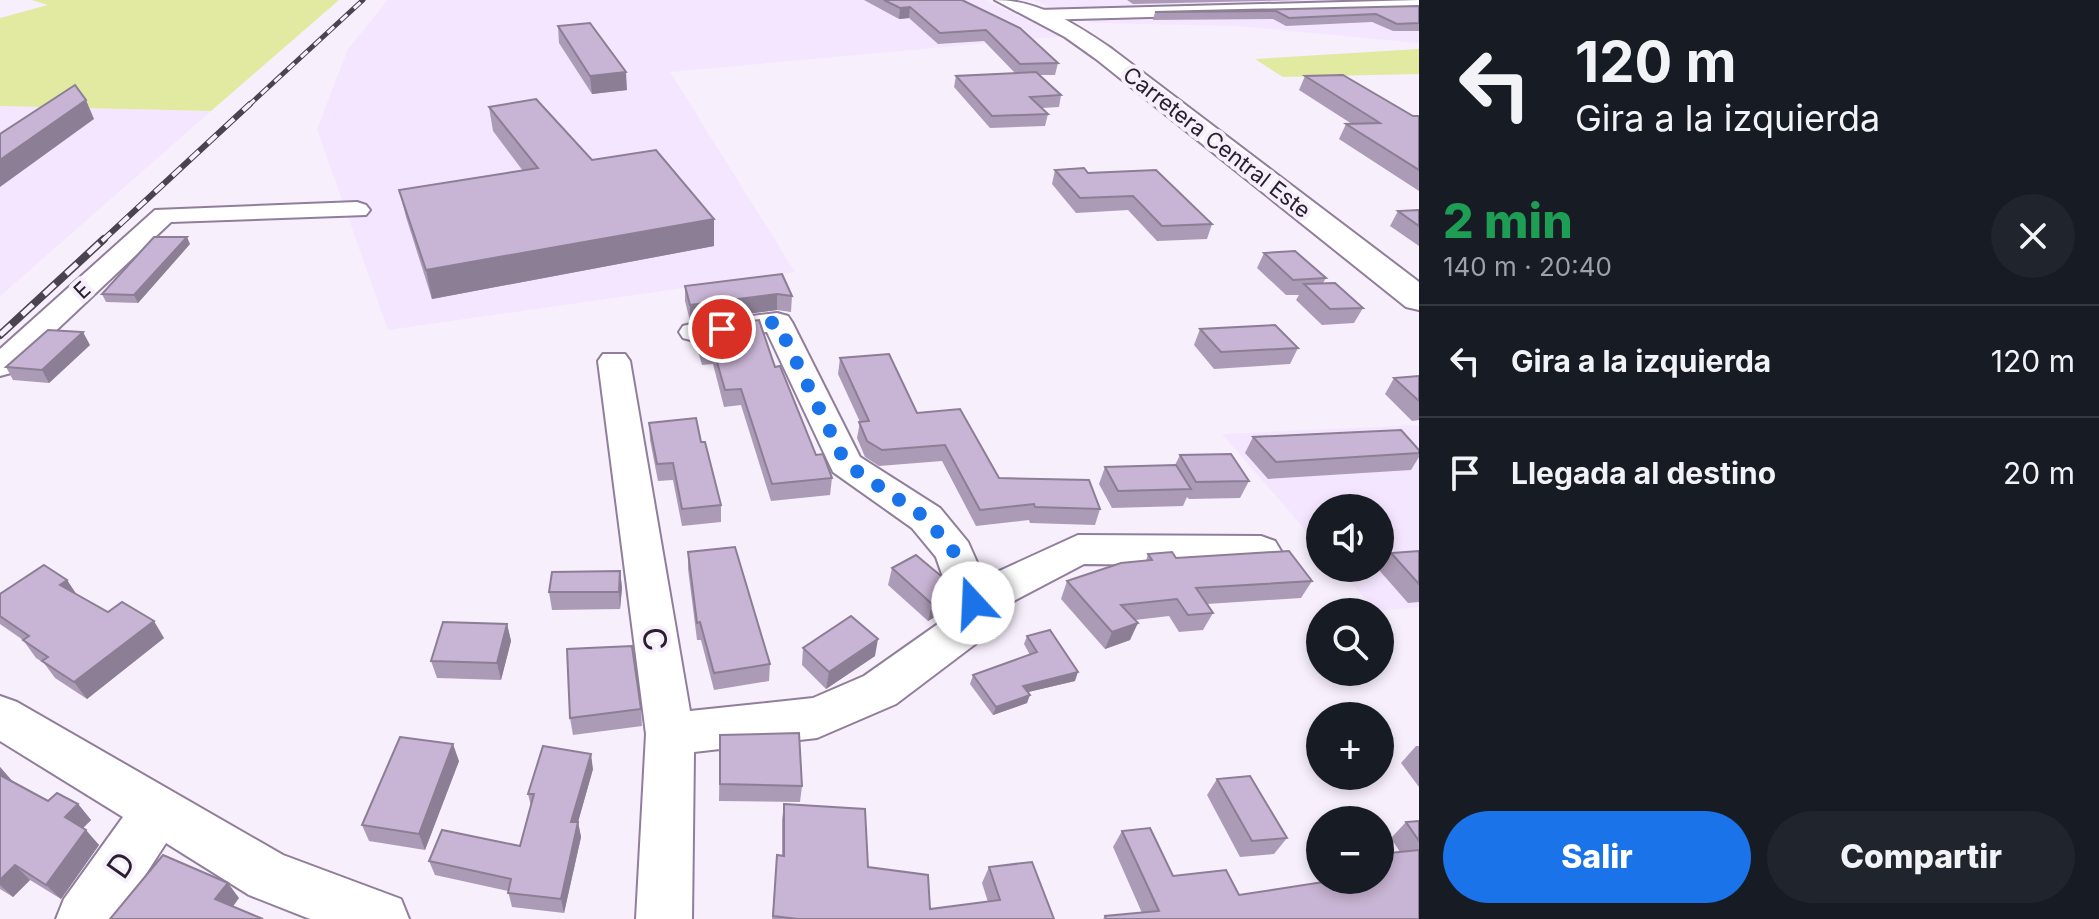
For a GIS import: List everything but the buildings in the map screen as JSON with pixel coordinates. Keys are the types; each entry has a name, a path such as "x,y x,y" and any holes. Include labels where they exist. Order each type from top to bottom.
{"main road":[{"name":"Carretera Central Este","path":"1005,0 1073,32 1104,54 1419,299"}],"street":[{"path":"1037,15 1419,5"},
{"name":"E","path":"0,366 164,215 357,210"},
{"path":"670,734 817,718 880,690 963,630 973,603 954,552 926,518 846,464 777,322 694,332"},
{"name":"C","path":"614,361 670,734 664,919"},
{"path":"973,603 1078,549 1261,551"},
{"path":"0,716 268,876 381,919"},
{"name":"D","path":"84,919 158,811"}],"shaded area":[{"path":"388,0 984,0 1065,36 670,72 795,272 388,330 317,129 348,49"},
{"path":"1033,0 1419,0 1419,43 1239,26 1093,23"},
{"path":"0,106 211,111 0,296"},
{"path":"1419,425 1419,607 1394,609 1394,598 1365,598 1350,582 1394,582 1394,494 1306,494 1306,531 1222,434"}],"green space":[{"path":"32,0 339,0 211,111 0,106 0,18 48,5"},
{"path":"1419,49 1419,74 1283,77 1255,59"}],"railway":[{"path":"248,106 363,0"},
{"path":"102,241 250,104"},
{"path":"0,335 104,239"}],"route":[{"path":"722,329 777,322 846,464 894,493 926,518 954,552 973,603"}]}
